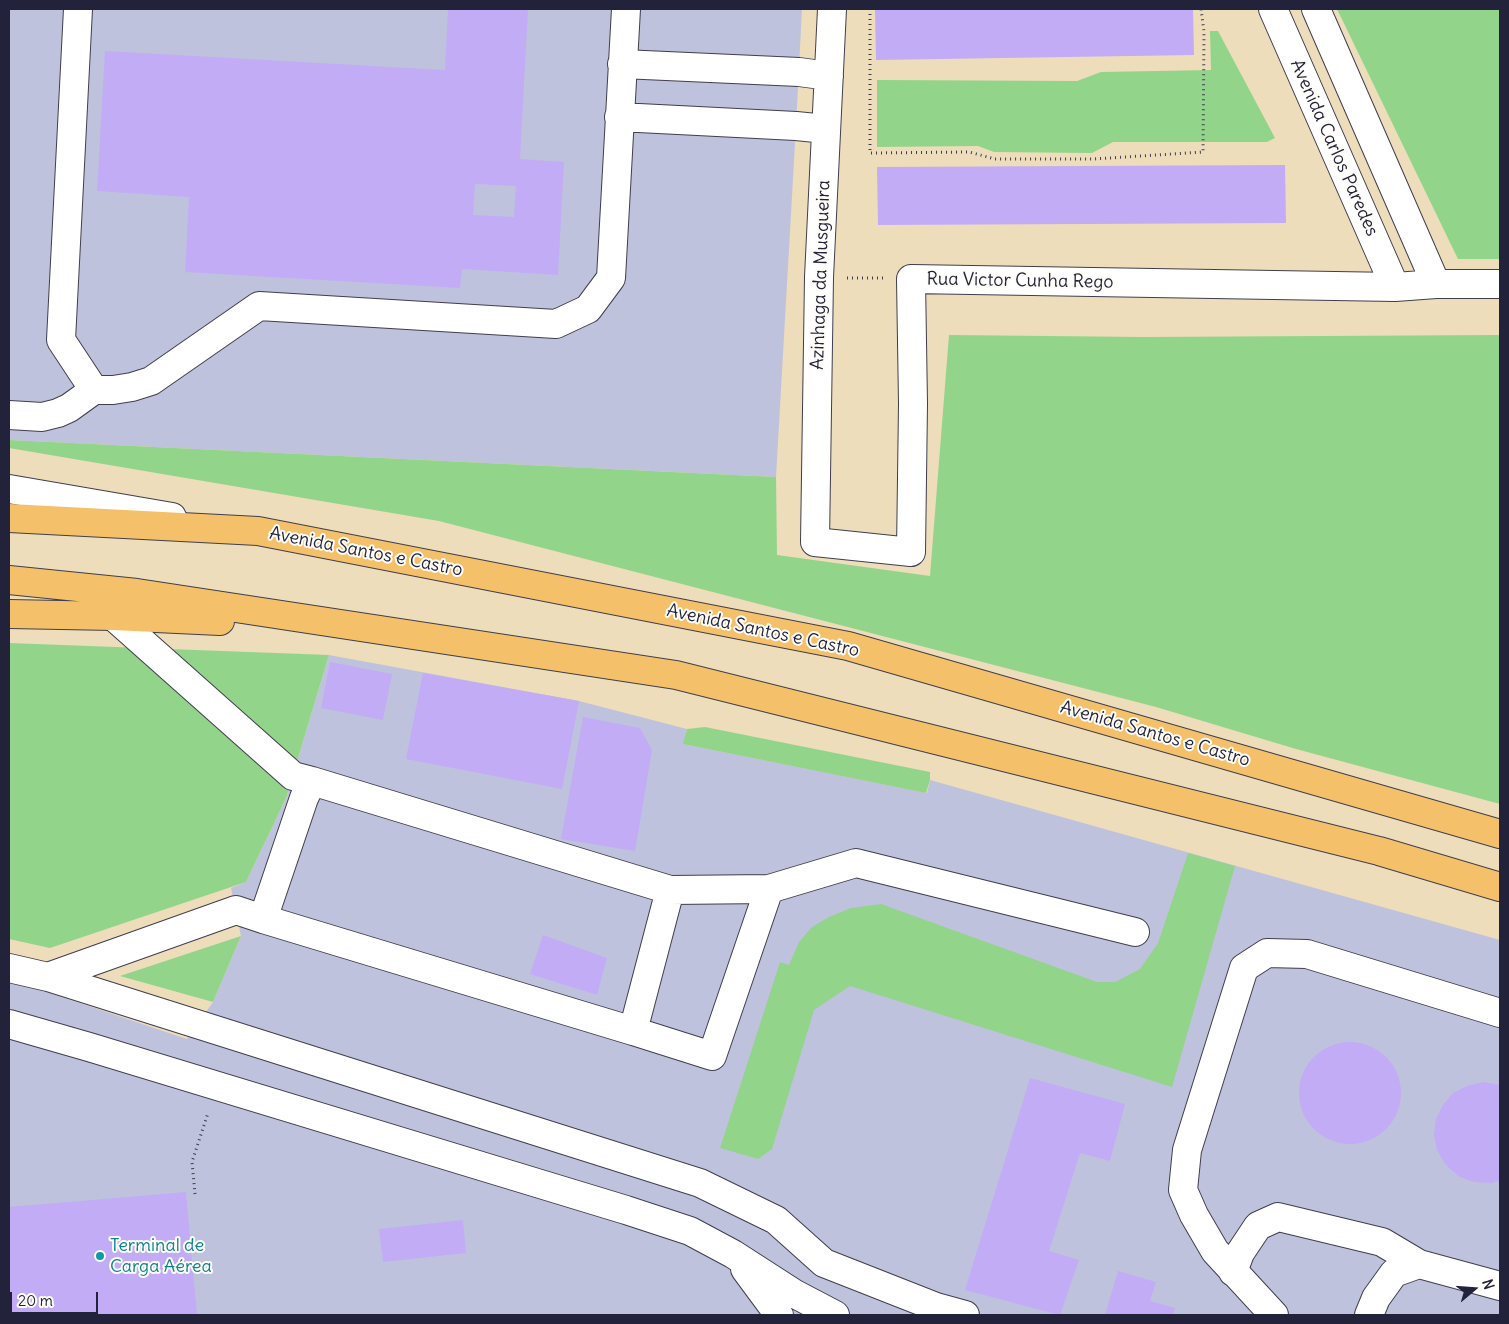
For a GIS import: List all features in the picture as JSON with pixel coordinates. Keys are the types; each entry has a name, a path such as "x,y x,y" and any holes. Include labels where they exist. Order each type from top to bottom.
{"main road":[{"name":"Avenida Santos e Castro","path":"9,518 245,530 268,533 848,646 1500,834"},
{"path":"9,580 137,593 676,674 1380,851 1500,887"},
{"path":"9,614 114,616 374,629"}],"street":[{"path":"78,9 62,340 94,390"},
{"path":"9,414 42,417 69,408 94,390 132,387 151,380 259,306 556,324 588,309 611,278 626,9"},
{"name":"Azinhaga da Musgueira","path":"815,542 819,277 832,9"},
{"name":"Avenida Carlos Paredes","path":"1273,9 1395,287"},
{"path":"1316,9 1436,284"},
{"path":"622,64 799,72 829,76"},
{"path":"619,117 826,129"},
{"name":"Rua Victor Cunha Rego","path":"815,542 911,552 913,404 911,279 1395,287 1436,284 1500,284"},
{"path":"9,489 245,530"},
{"path":"114,616 293,776 670,890 770,889 856,863 1135,932"},
{"path":"263,919 304,798 312,781"},
{"path":"48,977 236,910 712,1056 770,889"},
{"path":"633,1031 670,890"},
{"path":"1274,1315 1215,1251 1194,1215 1183,1190 1187,1150 1244,968 1267,953 1307,954 1500,1013"},
{"path":"9,968 48,977 700,1183 776,1220 824,1263 936,1307 965,1315"},
{"path":"9,1024 690,1231 733,1254 795,1294 835,1315"},
{"path":"1233,1272 1240,1253 1258,1226 1278,1217 1382,1242 1419,1264 1500,1286"},
{"path":"733,1254 779,1315"},
{"path":"1369,1315 1376,1298 1394,1273 1419,1264"}],"path":[{"path":"870,9 870,153 969,152 995,159 1094,159 1204,152 1204,32 1201,9"},
{"path":"819,277 911,279"},
{"path":"195,1194 192,1162 209,1110"}],"shaded area":[{"path":"9,9 802,9 776,477 9,440"},
{"path":"329,655 579,701 687,729 684,744 927,793 930,780 1500,940 1500,1315 9,1315 9,982 29,986 187,1039 213,1002 241,936 231,888 246,882 286,798"}],"green space":[{"path":"1337,9 1500,9 1500,259 1458,259"},
{"path":"1210,31 1218,31 1275,138 1267,142 1113,142 1092,153 994,152 978,146 877,147 877,80 1077,81 1101,72 1211,70"},
{"path":"949,335 1144,337 1500,335 1500,804 1296,749 1156,707 439,521 9,448 9,440 776,477 777,555 930,576"},
{"path":"9,643 329,655 286,798 246,882 50,948 9,939"},
{"path":"705,727 930,772 930,780 926,793 683,744 687,729"},
{"path":"1188,853 1235,866 1172,1087 850,986 814,1010 772,1149 758,1159 720,1148 780,962 789,965 799,942 812,927 829,917 851,908 881,904 1097,982 1115,982 1140,969 1158,943"},
{"path":"241,936 213,1002 120,976"}],"building":[{"path":"448,9 528,9 520,159 564,162 558,275 462,269 460,288 185,272 189,197 97,191 105,51 445,70","holes":["475,184 516,186 514,217 473,215"]},
{"path":"875,9 1193,9 1194,55 876,60"},
{"path":"1285,165 1286,223 878,225 877,167"},
{"path":"330,662 392,674 383,720 321,708"},
{"path":"423,673 579,701 562,789 406,759"},
{"path":"583,717 640,728 652,750 635,851 561,839"},
{"path":"543,935 607,958 597,995 530,974"},
{"path":"1350,1042 1369,1046 1386,1057 1397,1074 1401,1093 1397,1112 1386,1129 1369,1140 1350,1144 1331,1140 1314,1129 1303,1112 1299,1093 1303,1074 1314,1057 1331,1046"},
{"path":"1030,1078 1125,1104 1110,1161 1080,1153 1049,1251 1079,1260 1060,1315 965,1290"},
{"path":"1483,1082 1500,1085 1500,1180 1492,1183 1474,1182 1458,1176 1445,1164 1437,1150 1434,1135 1436,1119 1443,1105 1453,1093 1467,1086"},
{"name":"Terminal de Carga Aérea","path":"186,1192 197,1315 9,1315 9,1207"},
{"path":"463,1220 466,1253 383,1262 379,1229"},
{"path":"1118,1271 1156,1282 1150,1301 1175,1308 1173,1315 1105,1315"}],"place":[{"name":"Terminal de Carga Aérea","path":"100,1256"}]}
